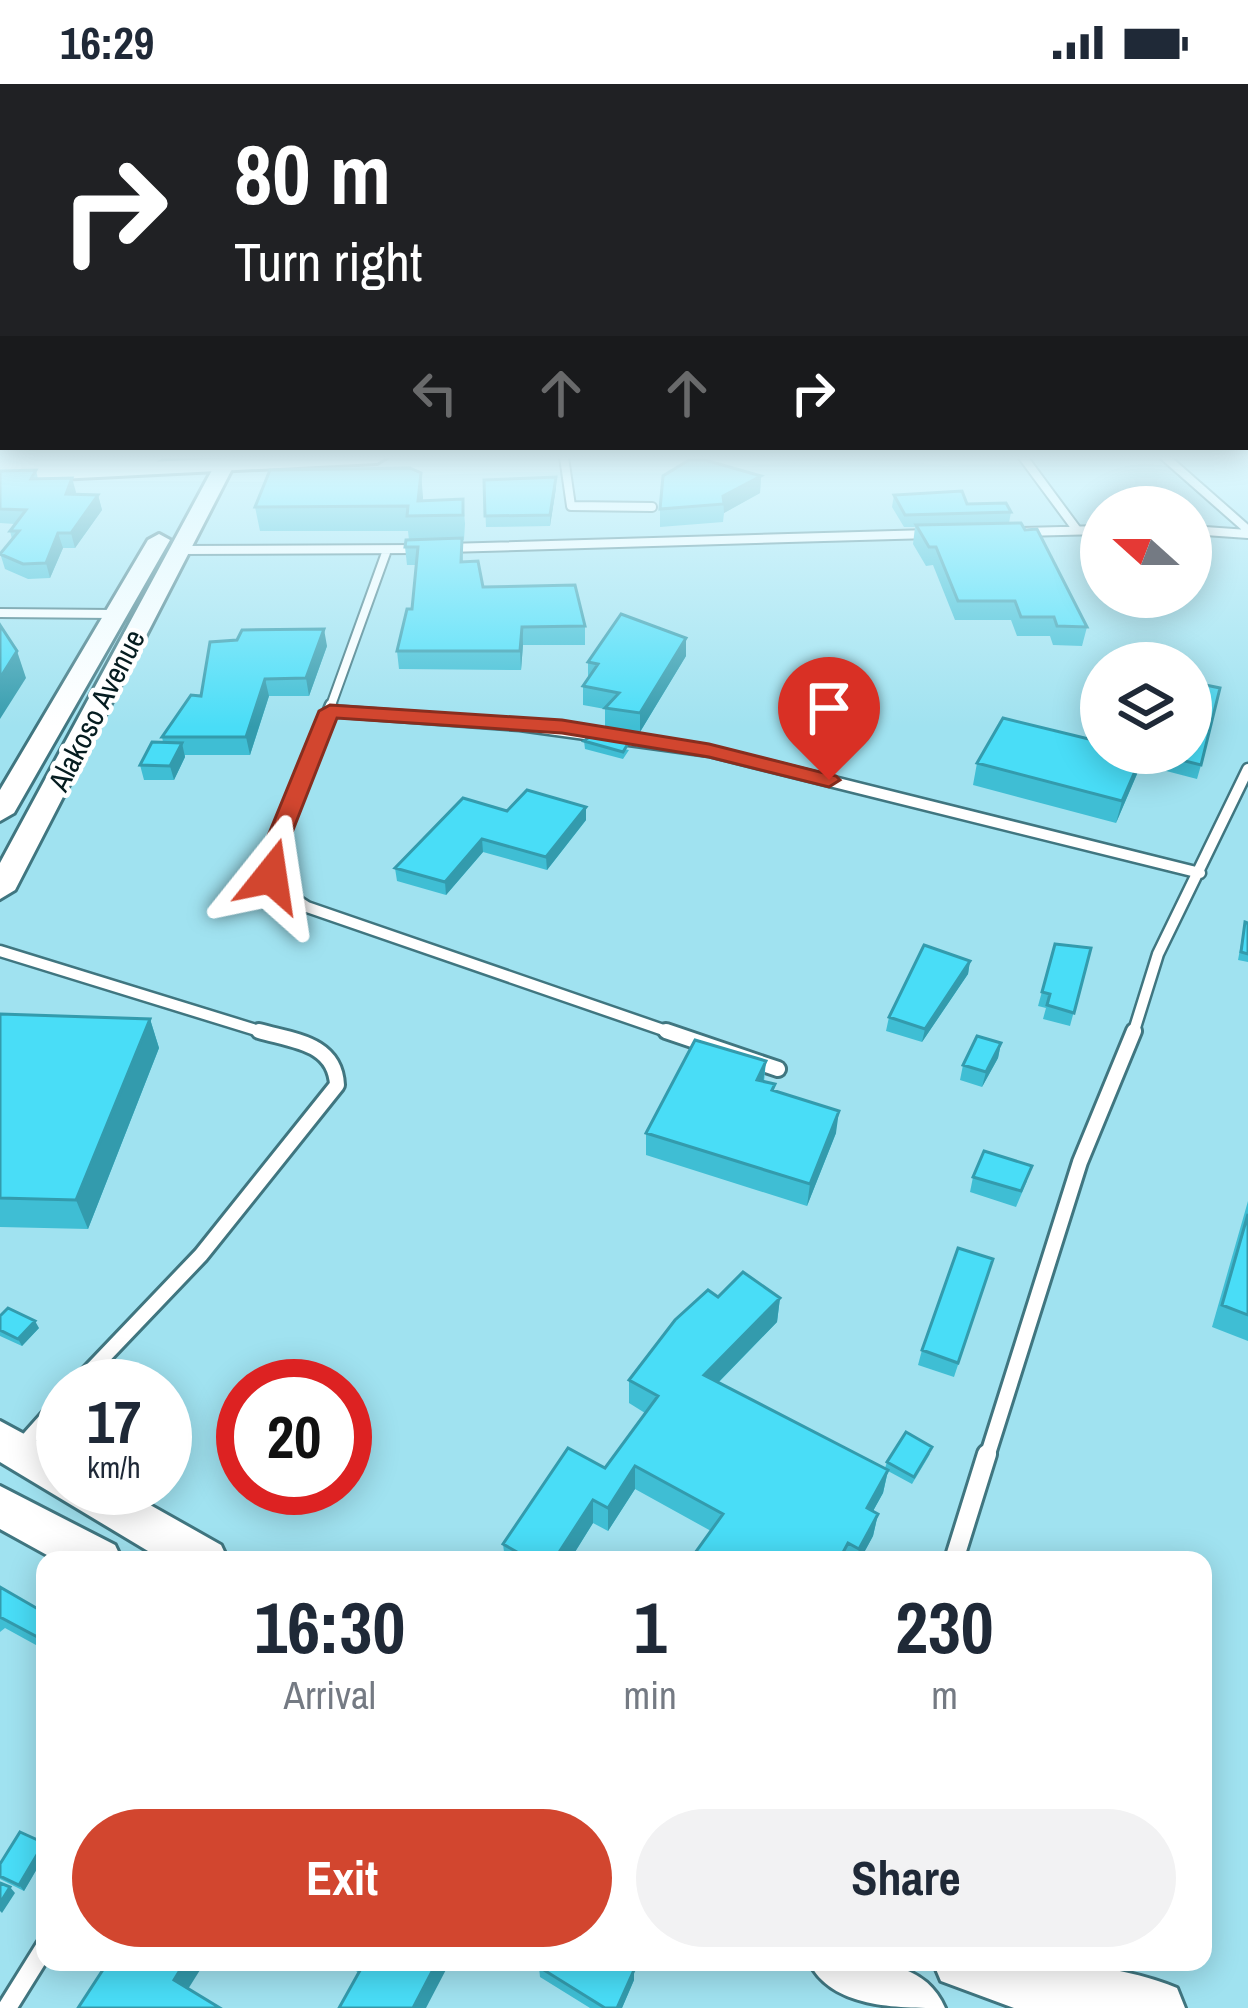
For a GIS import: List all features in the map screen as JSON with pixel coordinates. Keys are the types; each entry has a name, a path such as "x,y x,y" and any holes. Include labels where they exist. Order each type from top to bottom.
{"street":[{"name":"Alakoso Avenue","path":"0,813 113,614 158,547"},
{"name":"Alakoso Avenue","path":"0,890 177,547"},
{"path":"9,1446 36,1462"},
{"path":"0,1506 82,1551"},
{"path":"127,1515 190,1551"},
{"path":"852,1971 916,2008"},
{"path":"986,1971 1036,1988 1157,2008"}],"lane":[{"path":"176,550 497,547"},
{"path":"387,550 330,711 272,853 271,876 283,893 307,907 778,1069"},
{"path":"0,613 113,614"},
{"path":"330,711 526,722 633,736 1200,873"},
{"path":"957,1551 1080,1162 1122,1067 1158,954 1248,769"},
{"path":"0,951 323,1050 336,1066 337,1085 201,1256 102,1359"},
{"path":"9,1446 36,1423"},
{"path":"7,2008 36,1961"}],"shaded area":[{"path":"0,547 1080,547 1080,618 1212,618 1212,547 1248,547 1248,2008 0,2008"}],"building":[{"path":"6,547 52,547 46,563 23,564 0,554"},
{"path":"405,547 462,547 461,562 478,561 483,587 575,585 585,626 522,627 520,651 397,651 407,609 412,609 418,547"},
{"path":"929,547 1046,547 1087,627 1057,626 1054,617 1021,617 1015,601 958,601 936,547"},
{"path":"621,614 686,638 640,713 605,708 619,693 583,686 598,664 588,662"},
{"path":"0,625 17,651 0,678"},
{"path":"324,629 306,678 265,679 246,737 162,737 191,695 201,696 210,642 237,640 242,630"},
{"path":"1212,686 1220,688 1212,720"},
{"path":"1003,718 1080,737 1080,774 1134,774 1122,801 977,763"},
{"path":"589,737 629,742 623,752 584,741"},
{"path":"152,742 182,743 170,766 140,765"},
{"path":"527,790 586,807 546,857 482,839 445,882 395,868 463,798 507,811"},
{"path":"1248,923 1248,954 1241,952"},
{"path":"1055,944 1091,948 1074,1013 1047,1005 1050,994 1042,992"},
{"path":"924,945 970,961 925,1029 889,1017"},
{"path":"0,1014 150,1019 76,1200 0,1198"},
{"path":"977,1036 1001,1043 986,1072 963,1065"},
{"path":"695,1040 766,1061 757,1080 775,1084 772,1090 839,1111 810,1184 646,1133"},
{"path":"984,1151 1032,1166 1021,1191 973,1177"},
{"path":"1248,1214 1248,1315 1222,1305"},
{"path":"958,1248 993,1259 958,1363 922,1350"},
{"path":"743,1272 780,1298 704,1375 888,1470 867,1508 878,1514 859,1549 848,1543 844,1551 696,1551 723,1514 635,1466 608,1508 593,1500 560,1551 515,1551 503,1544 568,1448 605,1468 658,1396 629,1380 675,1320 708,1290 718,1297"},
{"path":"8,1308 35,1321 18,1339 0,1330 0,1316"},
{"path":"906,1432 932,1447 914,1477 887,1462"},
{"path":"0,1587 36,1608 36,1636 0,1617"},
{"path":"20,1832 36,1839 36,1856 19,1885 0,1876 0,1864"},
{"path":"0,1883 10,1887 0,1903"},
{"path":"102,1971 180,1971 174,1980 220,2008 78,2008"},
{"path":"360,1971 432,1971 413,2008 339,2008"},
{"path":"545,1971 634,1971 617,2008 605,2008"}],"route":[{"path":"271,876 272,853 330,711 526,722 633,736 829,780"}]}
